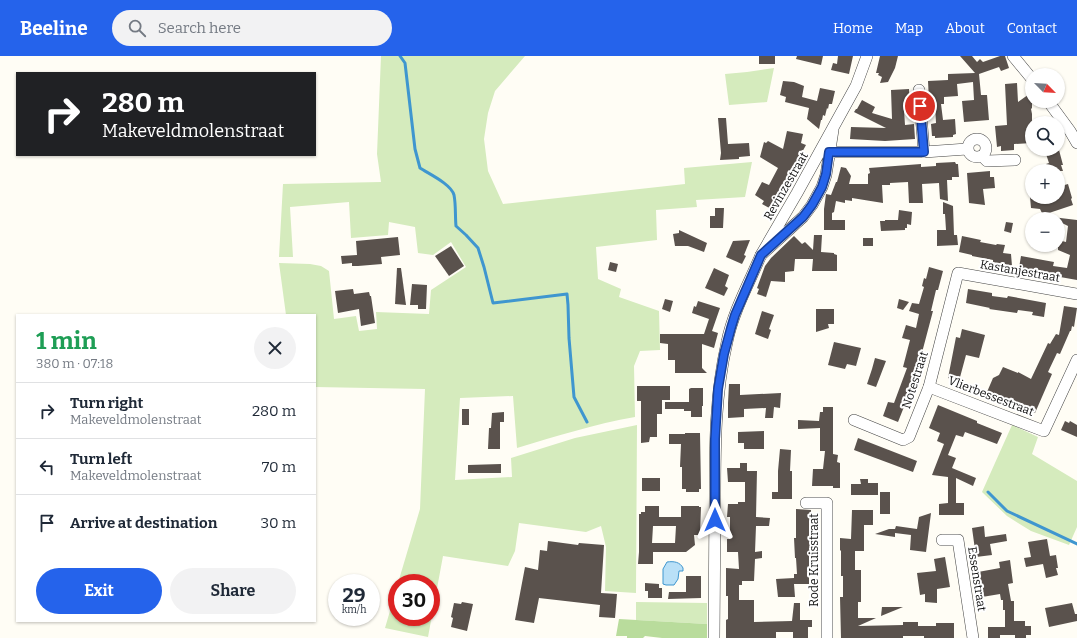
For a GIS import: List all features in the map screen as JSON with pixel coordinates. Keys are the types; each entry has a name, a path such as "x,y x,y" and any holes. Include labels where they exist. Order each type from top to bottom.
{"street":[{"name":"Revinzestraat","path":"714,638 715,439 718,389 727,340 735,315 761,255 856,86 867,56"},
{"path":"1013,56 1025,71"},
{"path":"918,90 924,152"},
{"path":"1053,108 1077,143"},
{"name":"Revinzestraat","path":"761,255 803,217 812,205 822,187 826,174 832,130"},
{"path":"976,139 984,142 986,149 982,156 975,158 971,156 968,149 971,141 976,139"},
{"path":"829,152 924,152 968,149"},
{"path":"982,156 987,162 1015,160"},
{"name":"Kastanjestraat","path":"958,273 1077,294"},
{"name":"Notestraat","path":"854,420 903,440 909,437 929,387 958,273"},
{"name":"Vlierbessestraat","path":"929,387 1044,431 1077,360"},
{"name":"Rode Kruisstraat","path":"806,503 827,503 826,638"},
{"name":"Essenstraat","path":"942,540 958,540 973,638"}],"green space":[{"path":"381,56 525,56 495,91 488,113 484,139 488,171 503,204 685,184 684,168 752,162 745,197 696,200 697,207 656,210 657,240 596,247 598,279 621,289 619,297 659,311 660,350 640,351 634,366 635,417 591,427 517,448 513,396 460,398 455,480 512,477 511,458 575,438 637,425 636,593 605,591 606,547 601,526 586,532 519,523 515,551 508,566 443,556 440,574 401,574 420,509 425,389 316,387 316,314 286,314 279,263 310,264 321,266 329,271 334,319 356,316 359,331 377,329 376,312 429,314 431,290 466,267 451,242 433,255 418,253 415,227 389,222 388,235 351,238 349,202 290,207 293,257 279,257 283,184 381,182 377,154"},
{"path":"774,68 767,102 729,105 725,74"},
{"path":"1012,425 1038,437 1032,454 1077,481 1077,527 1069,545 1031,531 1007,516 982,492"},
{"path":"636,602 707,603 707,624 636,620"},
{"path":"388,618 388,626 430,626 428,637 385,628"},
{"path":"619,619 707,624 707,638 662,638 645,636 643,638 627,638 627,636 616,636"}],"water":[{"path":"667,562 676,562 683,568 683,571 679,571 678,579 674,585 663,584 663,569"}],"building":[{"path":"759,56 775,56 775,64 759,64"},
{"path":"797,56 823,56 821,65 796,59"},
{"path":"838,56 853,56 849,74 831,70 833,63 837,64"},
{"path":"880,56 898,56 895,68 888,82 880,83 882,77 878,75 879,73 876,73"},
{"path":"960,56 972,56 977,62 980,59 983,62 1000,56 1005,56 1009,68 1001,71 999,67 979,74 981,95 987,95 989,120 964,122 962,101 974,100 973,82 957,84 958,96 944,97 944,104 941,104 943,120 955,119 956,134 953,135 953,137 935,138 935,136 932,136 931,124 936,123 935,104 931,105 931,101 929,101 928,81 948,80 948,74 975,73"},
{"path":"783,81 794,82 804,86 802,97 817,101 820,88 835,91 832,104 829,104 825,116 823,115 819,129 807,119 809,108 785,102 786,97 780,95"},
{"path":"1017,83 1018,102 1025,97 1025,108 1032,108 1032,116 1025,116 1025,143 1014,144 1014,150 1001,151 1001,146 997,147 995,126 1007,125 1005,84"},
{"path":"909,89 910,110 904,110 905,125 914,124 915,139 885,141 850,139 851,127 886,128 854,112 862,100 875,107 872,113 892,119 891,90"},
{"path":"718,118 726,118 728,144 749,143 750,156 739,157 739,159 720,160 721,153"},
{"path":"787,131 803,134 801,143 806,145 771,209 762,204 764,201 755,195 762,182 769,185 778,168 760,157 764,142 766,143 768,141 783,149"},
{"path":"1047,156 1061,156 1063,164 1046,164 1049,163"},
{"path":"955,162 958,164 959,177 952,177 952,180 947,180 948,201 940,199 939,183 922,184 923,203 909,203 908,182 890,183 890,185 882,185 883,203 852,198 852,201 845,200 845,203 836,201 834,212 832,213 832,220 845,220 845,230 824,230 826,194 831,195 837,182 841,167 846,168 851,176 849,184 868,184 868,174 870,173 869,168 921,164 921,167 936,166 936,163"},
{"path":"990,171 990,177 994,177 995,188 983,189 985,205 969,203 967,173"},
{"path":"1068,184 1073,205 1052,212 1042,212 1040,209 1031,208 1031,204 1065,204 1065,185"},
{"path":"943,202 953,206 954,235 957,235 958,245 937,246 937,230 946,230 945,214 943,214"},
{"path":"715,208 724,208 723,228 710,228 710,216 715,216"},
{"path":"899,210 912,212 911,225 907,224 907,228 905,228 905,230 881,231 880,221 898,220"},
{"path":"1065,219 1077,220 1077,280 1021,270 1021,268 1019,268 1021,256 1054,262 1053,266 1067,268 1070,255 1063,252 1065,252 1068,226 1065,224"},
{"path":"1006,222 1013,223 1011,233 1004,231"},
{"path":"679,230 707,243 704,252 688,246 675,246 673,234 679,233"},
{"path":"814,235 822,235 821,252 834,253 837,255 837,271 812,271 813,259 795,259 794,271 785,272 785,282 771,281 766,297 757,294 759,289 757,288 765,266 771,258 794,236 802,244 805,242 813,250"},
{"path":"962,236 981,240 980,242 1005,245 1003,253 1011,254 1012,266 959,252"},
{"path":"398,237 400,255 381,257 382,264 352,266 352,263 342,264 341,256 357,255 356,241"},
{"path":"863,238 873,238 873,246 863,246"},
{"path":"750,240 744,255 746,256 742,264 726,257 733,241"},
{"path":"451,246 464,266 449,276 435,256"},
{"path":"610,262 618,264 616,272 608,270"},
{"path":"929,267 943,271 938,290 936,290 931,311 933,311 915,379 898,422 883,416 888,402 894,403 907,368 903,367 910,340 902,338 906,325 916,328 919,314 909,311 912,303 919,304 924,287 922,286 924,278 926,279"},
{"path":"397,268 401,268 406,305 395,304"},
{"path":"714,268 729,275 725,286 728,288 724,296 705,288"},
{"path":"412,284 427,285 426,309 418,309 418,305 410,305"},
{"path":"353,289 354,294 369,292 371,296 375,323 361,326 359,309 338,313 335,291"},
{"path":"968,289 992,293 992,296 1007,298 1008,296 1046,303 1044,317 1032,315 1033,312 1018,310 1017,313 989,309 990,308 966,303"},
{"path":"665,299 673,301 670,312 662,309"},
{"path":"899,299 909,302 903,310 897,308"},
{"path":"698,301 720,308 712,331 718,333 714,348 702,344 702,368 707,373 675,373 675,360 668,360 668,344 660,343 660,334 704,334 709,319 692,313 694,306 696,307"},
{"path":"1064,306 1077,308 1074,327 1072,326 1060,354 1057,353 1048,372 1052,374 1035,413 987,392 993,378 999,375 1003,367 1018,372 1031,379 1048,343 1050,344 1056,334 1059,335"},
{"path":"816,309 834,309 834,324 828,324 829,328 816,332"},
{"path":"762,311 774,315 769,329 771,330 768,339 755,334"},
{"path":"962,329 985,335 979,358 966,355 959,381 948,378 956,337 960,338"},
{"path":"834,342 861,348 856,366 847,364 845,369 828,365"},
{"path":"875,358 886,361 876,387 867,384"},
{"path":"729,384 740,384 740,395 781,393 780,408 774,407 773,418 765,418 766,408 744,409 744,417 728,418"},
{"path":"637,386 670,386 670,400 662,400 662,414 657,414 657,437 650,437 649,442 641,443 641,401 637,401"},
{"path":"703,388 702,417 691,417 691,411 684,411 684,409 665,409 665,402 689,402 689,389"},
{"path":"938,405 1002,433 997,444 965,432 963,437 956,435 948,455 956,458 952,468 976,478 973,486 956,478 956,503 964,503 964,515 939,515 939,504 948,503 948,477 932,475 944,444 937,441 940,433 929,428"},
{"path":"823,407 833,407 833,454 838,455 837,462 840,463 840,488 833,488 833,486 812,486 813,469 823,469 825,451 820,451 820,428 798,429 798,420 819,421 820,412 823,412"},
{"path":"462,409 469,409 469,425 462,425"},
{"path":"504,412 504,422 500,422 500,449 488,449 489,428 491,428 492,413"},
{"path":"1065,421 1069,423 1070,421 1077,425 1077,437 1061,430"},
{"path":"764,431 764,449 744,449 744,443 738,443 738,432"},
{"path":"700,433 701,489 699,489 699,492 686,492 686,489 682,489 682,467 680,467 681,444 669,444 669,434"},
{"path":"858,438 917,461 913,472 854,450"},
{"path":"780,449 791,450 790,471 792,471 792,499 772,499 772,492 778,492"},
{"path":"740,463 747,463 747,471 757,471 756,517 770,518 769,526 756,526 755,552 762,551 762,558 755,559 754,581 742,581 742,585 739,585 739,600 754,600 754,622 792,621 794,603 800,603 800,620 812,620 812,627 808,627 808,638 793,638 793,632 776,632 776,638 726,638 728,596 726,596 726,568 739,569 738,552 727,552 727,539 730,539 730,517 727,517 728,504 745,502 745,482 728,482 727,468 740,468"},
{"path":"501,464 501,473 468,473 468,465"},
{"path":"642,478 660,478 660,491 642,491"},
{"path":"860,479 868,479 868,483 878,483 878,495 851,495 851,484 861,484"},
{"path":"880,492 890,492 890,514 880,514"},
{"path":"645,506 659,506 659,517 681,517 681,506 701,507 700,535 694,535 695,545 686,552 653,552 653,564 638,564 639,514 641,514 641,512 645,512","holes":["653,526 676,526 675,543 652,543"]},
{"path":"796,509 811,510 811,521 809,521 811,556 809,556 809,584 794,584 795,597 778,597 776,579 794,578 794,574 797,574 794,538 796,538"},
{"path":"852,510 873,510 873,525 864,525 864,551 855,551 855,570 861,570 861,602 858,602 858,618 876,618 858,626 903,625 903,622 918,622 918,626 936,626 936,623 954,623 954,638 903,636 903,638 841,638 840,597 843,597 843,576 841,576 840,538 851,539"},
{"path":"931,513 926,552 910,550 911,535 895,533 895,537 875,534 889,529 895,529 896,526 917,529 919,517"},
{"path":"984,526 985,537 1006,534 1007,541 990,544 992,555 976,557 972,528"},
{"path":"1047,539 1050,556 1056,555 1058,568 1056,568 1058,575 1046,578 1043,564 1026,567 1024,558 1031,557 1028,542"},
{"path":"548,541 578,545 579,543 604,545 601,593 617,594 615,618 599,617 600,605 539,598 534,623 515,620 525,567 538,570 540,550 547,551"},
{"path":"945,557 950,587 937,589 937,603 925,602 925,594 920,595 917,573 936,571 934,559"},
{"path":"1010,560 1013,583 1008,584 1011,601 1014,601 1014,621 1025,621 1025,626 1031,626 1031,635 1026,635 1026,638 1015,638 1015,635 1000,635 1000,638 988,638 988,627 1005,627 1005,610 1003,610 1003,600 1001,600 1000,594 982,597 978,572 1000,568 999,562"},
{"path":"686,576 701,576 701,598 668,599 669,592 686,592"},
{"path":"645,583 659,584 659,588 662,588 662,598 648,598 648,591 645,591"},
{"path":"462,602 473,604 467,631 451,627 453,618 451,617 454,603 461,604"},
{"path":"1072,603 1075,614 1077,614 1077,621 1049,627 1045,608"},
{"path":"882,607 903,607 881,616"}],"waterway":[{"path":"400,56 405,63 415,149 420,168 444,183 452,191 455,199 456,226 478,248 493,303 567,294 574,397 587,422"},
{"path":"988,492 1007,511 1077,544"}],"route":[{"path":"715,520 715,439 721,367 727,340 735,315 761,255 803,217 812,205 822,187 826,174 829,152 924,152 920,106"}]}
